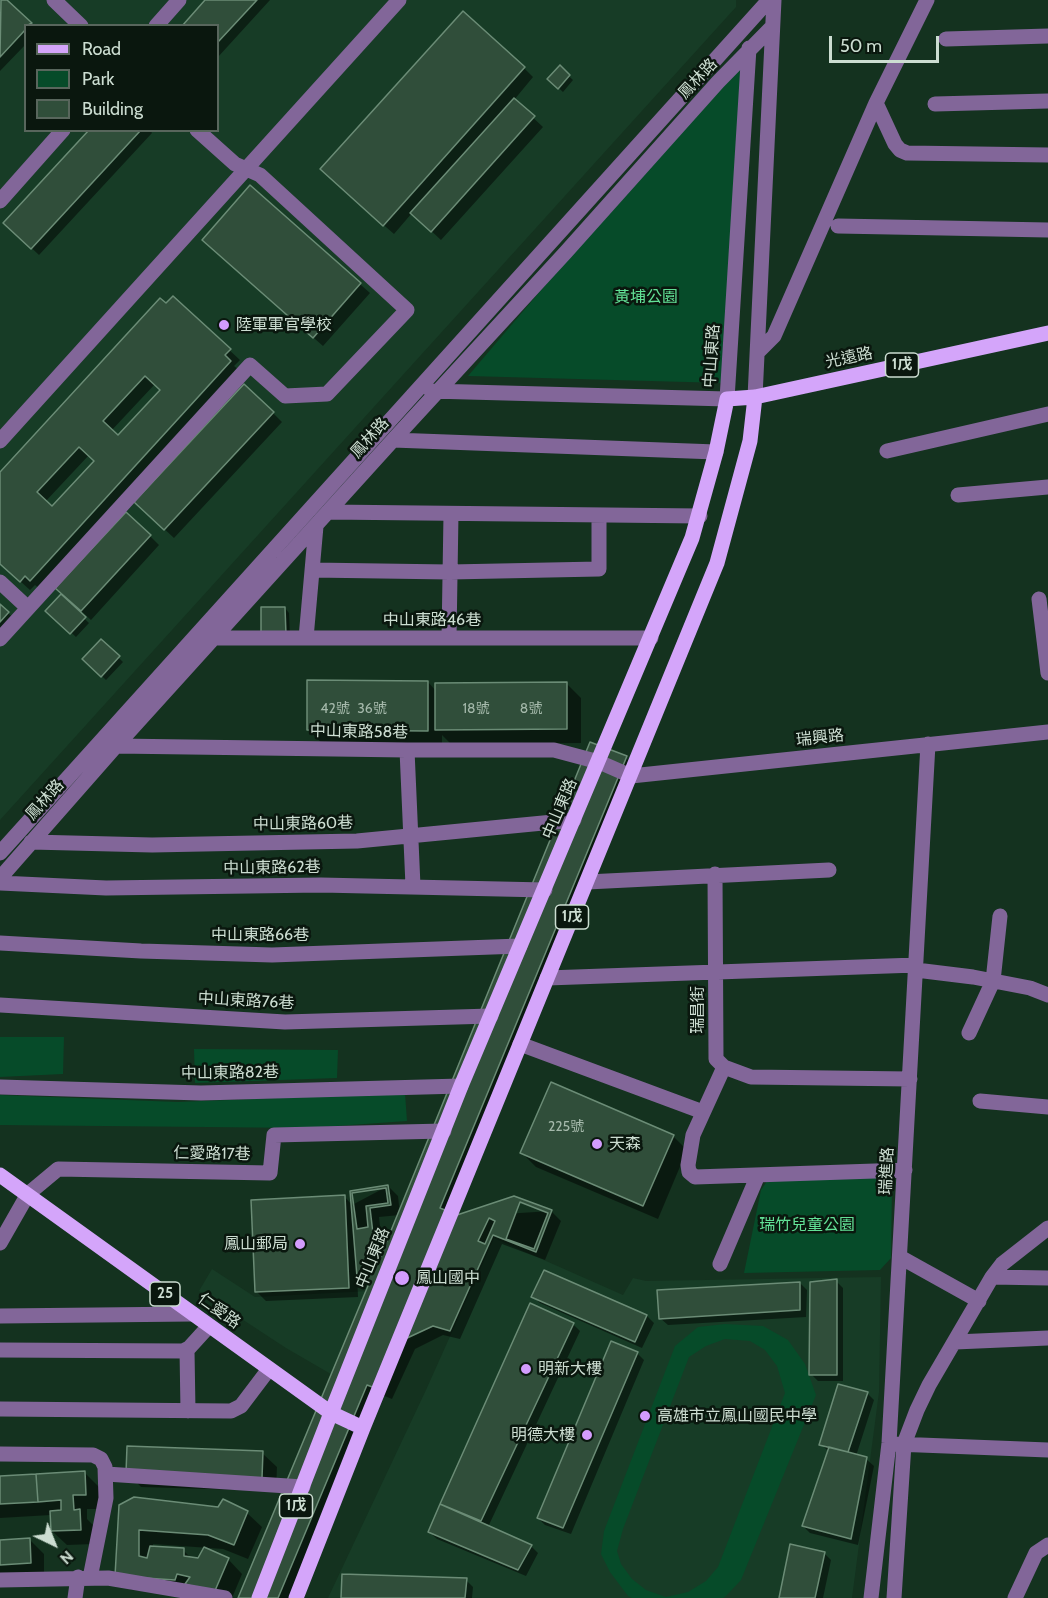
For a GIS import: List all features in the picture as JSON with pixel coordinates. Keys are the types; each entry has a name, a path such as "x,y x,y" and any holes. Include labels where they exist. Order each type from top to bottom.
{"main road":[{"name":"光遠路","path":"727,399 755,397 1048,333"},
{"name":"1戊","path":"296,1598 363,1428 717,563 750,441 755,397"},
{"name":"中山東路","path":"259,1598 461,1086 651,638 700,516 727,399"},
{"name":"仁愛路","path":"0,1175 331,1413 363,1428"}],"street":[{"path":"54,0 79,24"},
{"path":"158,24 179,0"},
{"path":"0,441 399,0"},
{"name":"中山東路","path":"727,399 752,0"},
{"name":"鳳林路","path":"0,853 769,0"},
{"path":"755,397 774,0"},
{"path":"758,352 774,336 876,103 927,0"},
{"name":"鳳林路","path":"0,878 116,746 393,440 718,82 772,27"},
{"path":"946,39 1048,36"},
{"path":"935,104 1048,101"},
{"path":"876,103 895,144 907,153 1048,155"},
{"path":"0,201 61,132"},
{"path":"0,639 250,365 285,396 327,393 406,310 260,175 235,164 199,132"},
{"path":"838,226 1048,230"},
{"path":"420,389 437,392 727,399"},
{"path":"887,451 1048,414"},
{"path":"393,440 716,452"},
{"path":"958,495 1048,487"},
{"path":"328,512 700,516"},
{"path":"449,638 451,514"},
{"path":"312,570 450,572 599,569 599,515"},
{"path":"306,638 316,526"},
{"path":"0,582 28,608"},
{"path":"1039,599 1048,673"},
{"name":"中山東路46巷","path":"213,639 651,638"},
{"name":"瑞興路","path":"599,762 631,776 1048,732"},
{"name":"瑞進路","path":"871,1598 897,1444 900,1257 928,744"},
{"name":"中山東路58巷","path":"116,746 554,750 599,762"},
{"path":"407,750 413,886"},
{"name":"中山東路60巷","path":"31,842 164,845 357,841 574,820"},
{"path":"587,882 829,870"},
{"name":"瑞昌街","path":"715,874 716,1059 724,1067"},
{"name":"中山東路62巷","path":"0,883 106,888 413,886 545,890"},
{"path":"969,1033 993,981 1000,916"},
{"name":"中山東路66巷","path":"0,943 272,955 520,946"},
{"path":"547,978 916,968 1030,988 1048,995"},
{"name":"中山東路76巷","path":"0,1005 285,1022 491,1016"},
{"path":"520,1044 704,1112"},
{"path":"905,1170 695,1177 689,1172 693,1135 724,1067 751,1077 910,1079"},
{"name":"中山東路82巷","path":"0,1087 201,1092 461,1086"},
{"path":"980,1101 1048,1107"},
{"name":"仁愛路17巷","path":"28,1194 58,1169 270,1173 274,1135 444,1131"},
{"path":"720,1264 758,1175"},
{"path":"0,1243 28,1194"},
{"path":"894,1598 897,1444 992,1277 1002,1264 1048,1228"},
{"path":"900,1257 979,1301"},
{"path":"992,1277 1048,1278"},
{"path":"0,1316 193,1314"},
{"path":"188,1411 187,1350 209,1326"},
{"path":"956,1342 1048,1338"},
{"path":"0,1350 187,1350"},
{"path":"0,1409 231,1411 236,1410 269,1369"},
{"path":"897,1444 1048,1450"},
{"path":"0,1454 93,1455 101,1459 106,1474 106,1498 84,1577 75,1598"},
{"path":"106,1474 303,1487"},
{"path":"1015,1598 1036,1553 1048,1545"},
{"path":"0,1580 108,1578 225,1598"}],"shaded area":[{"name":"陸軍軍官學校","path":"0,0 736,0 736,7 0,820"},
{"name":"高雄市立鳳山國民中學","path":"494,1238 623,1295 633,1278 646,1281 881,1277 879,1392 852,1598 328,1598 426,1390"},
{"path":"212,1269 255,1297 369,1291 336,1377 286,1348 199,1291"}],"green space":[{"name":"黃埔公園","path":"749,52 723,383 468,376 718,82"},
{"path":"0,1037 64,1037 63,1074 0,1077"},
{"path":"194,1049 338,1050 337,1078 195,1083"},
{"path":"405,1093 407,1121 308,1128 0,1125 0,1095 178,1102"},
{"name":"瑞竹兒童公園","path":"883,1176 892,1186 891,1258 880,1270 744,1273 761,1190 767,1181"},
{"path":"725,1324 763,1326 788,1340 805,1364 816,1395 741,1580 723,1598 632,1598 610,1572 601,1554 604,1531 675,1346 698,1327","holes":["725,1339 750,1341 765,1350 777,1366 785,1393 718,1567 706,1581 688,1592 666,1597 646,1590 632,1579 621,1564 617,1551 623,1529 689,1357 706,1346"]}],"building":[{"path":"1,0 7,0 32,23 24,24 24,31 0,57"},
{"path":"205,0 257,0 219,41 219,24 184,24"},
{"path":"463,11 525,67 383,226 320,169"},
{"path":"560,65 570,75 558,89 547,79"},
{"path":"514,98 535,116 431,232 410,213"},
{"path":"87,132 139,132 31,249 3,223"},
{"path":"250,185 361,283 313,338 202,240"},
{"path":"173,296 231,349 225,355 231,361 30,581 25,576 20,582 0,564 0,472 160,298 166,303","holes":["145,376 160,390 118,435 103,421","79,447 94,461 52,506 37,492"]},
{"path":"244,384 274,412 164,530 134,502"},
{"path":"126,512 151,535 81,611 55,588"},
{"path":"61,594 86,617 70,634 45,611"},
{"path":"0,604 9,612 0,622"},
{"path":"261,607 285,607 286,635 261,635"},
{"path":"101,639 120,656 101,677 82,659"},
{"path":"307,680 428,681 428,731 307,730"},
{"path":"567,682 567,729 435,730 435,683"},
{"path":"590,742 627,756 440,1208 457,1215 514,1196 552,1210 536,1252 493,1235 450,1331 433,1326 405,1339 383,1391 367,1385 278,1598 238,1598 370,1281 357,1277 350,1191 388,1185 391,1205 370,1208 376,1259 379,1260"},
{"name":"天森","path":"551,1082 674,1135 643,1206 520,1153"},
{"path":"386,1188 388,1203 366,1206 368,1227 357,1229 352,1193"},
{"name":"鳳山郵局","path":"345,1195 349,1288 255,1292 251,1200"},
{"path":"520,1202 548,1213 534,1249 506,1239"},
{"path":"489,1218 495,1221 485,1244 478,1241"},
{"path":"544,1270 647,1315 635,1342 531,1297"},
{"path":"837,1279 837,1375 809,1375 810,1282"},
{"path":"800,1282 800,1310 659,1319 657,1290"},
{"name":"明新大樓","path":"530,1303 574,1323 481,1521 440,1504"},
{"name":"明德大樓","path":"611,1341 638,1352 563,1528 537,1518"},
{"path":"838,1384 868,1392 848,1452 819,1445"},
{"path":"127,1446 263,1451 262,1478 126,1473"},
{"path":"829,1447 867,1457 851,1539 802,1526"},
{"path":"85,1471 86,1495 73,1495 74,1510 80,1509 81,1530 51,1531 50,1511 61,1510 61,1500 38,1502 36,1474"},
{"path":"36,1474 38,1502 0,1504 0,1476"},
{"path":"134,1497 218,1507 223,1499 248,1511 234,1545 208,1535 139,1530 139,1556 147,1558 150,1546 184,1548 184,1556 198,1558 204,1547 229,1558 214,1593 185,1584 190,1577 177,1574 175,1580 115,1576 119,1505"},
{"path":"440,1504 532,1545 518,1570 428,1532"},
{"path":"30,1538 31,1563 0,1565 0,1540"},
{"path":"790,1544 825,1552 815,1598 779,1598"},
{"path":"342,1574 467,1578 465,1598 341,1598"}],"place":[{"name":"陸軍軍官學校","path":"224,325"},
{"name":"天森","path":"597,1144"},
{"name":"鳳山郵局","path":"300,1244"},
{"name":"鳳山國中","path":"402,1278"},
{"name":"明新大樓","path":"526,1369"},
{"name":"高雄市立鳳山國民中學","path":"645,1416"},
{"name":"明德大樓","path":"587,1435"}]}
